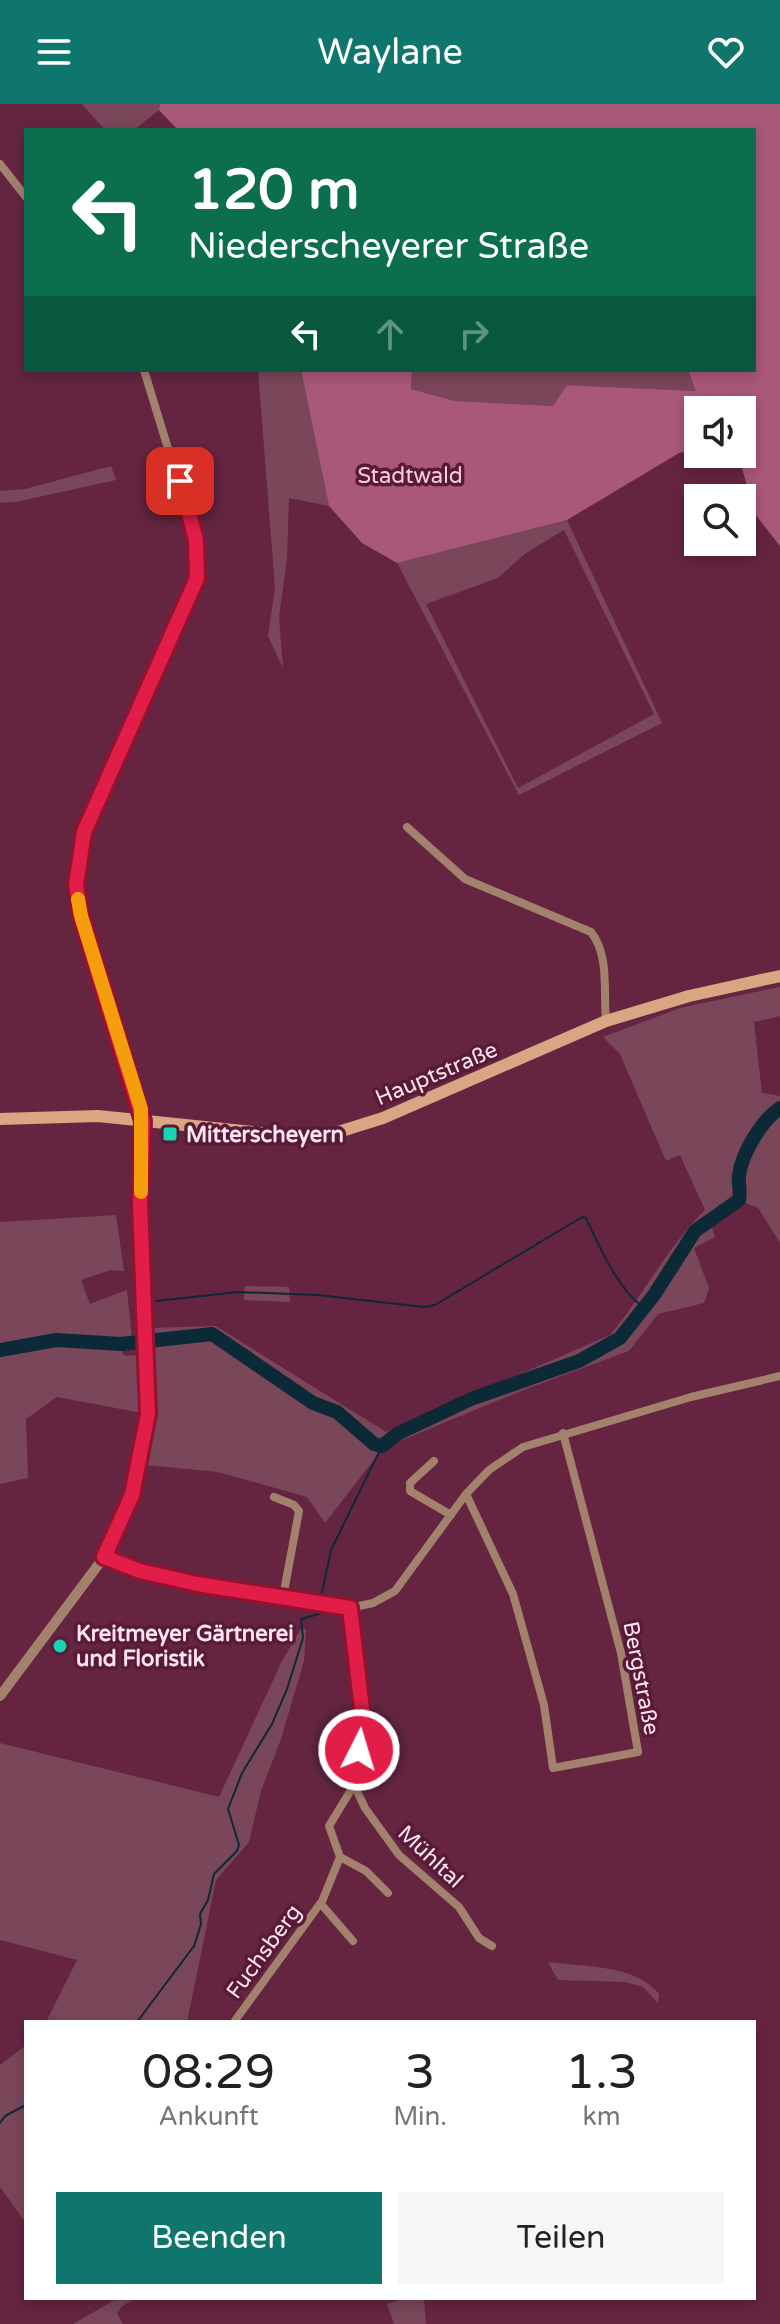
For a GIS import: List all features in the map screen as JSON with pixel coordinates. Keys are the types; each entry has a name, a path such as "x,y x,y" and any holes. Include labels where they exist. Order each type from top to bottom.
{"main road":[{"name":"Hauptstraße","path":"0,1119 52,1115 291,1136 335,1133 383,1118 606,1021 689,996 780,976"}],"street":[{"path":"0,164 24,194"},
{"path":"0,1696 104,1557 122,1520 138,1470 148,1414 140,1204 143,1121 81,916 76,885 84,832 197,578 196,540 145,372"},
{"path":"407,827 465,879 591,932 604,964 606,1021"},
{"path":"104,1557 140,1571 197,1584 329,1606 350,1608 373,1603 395,1591 466,1494 489,1470 523,1447 691,1397 780,1376"},
{"name":"Bergstraße","path":"466,1494 513,1594 544,1705 553,1768 638,1752 621,1653 563,1433"},
{"path":"434,1461 410,1483 410,1491 451,1515"},
{"path":"274,1497 294,1505 299,1511 283,1597"},
{"path":"350,1608 363,1718 354,1785 329,1826 340,1857 366,1871 388,1893"},
{"name":"Mühltal","path":"354,1785 365,1808 399,1855 459,1907 479,1938 492,1946"},
{"name":"Fuchsberg","path":"235,2020 322,1901 340,1857"},
{"name":"Fuchsberg","path":"322,1901 321,1904 353,1941"}],"shaded area":[{"path":"82,104 160,104 159,110 136,128 103,128"},
{"path":"258,372 301,372 329,506 289,498 287,559 279,617 283,668 268,636 275,588"},
{"path":"412,372 689,372 697,391 567,385 553,406 455,401 411,389"},
{"path":"111,466 116,480 0,503 0,491 25,489"},
{"path":"567,520 662,723 519,795 397,563","holes":["564,530 654,714 518,788 426,604 498,578 526,553"]},
{"path":"780,987 780,1016 754,1022 762,1093 780,1096 780,1243 758,1208 739,1200 709,1218 715,1237 694,1248 709,1288 704,1303 658,1314 629,1351 526,1389 383,1448 325,1523 307,1497 218,1472 145,1465 153,1433 148,1328 216,1326 386,1432 610,1335 691,1224 705,1210 680,1155 666,1161 620,1054 603,1037 680,1008"},
{"path":"116,1215 124,1271 111,1270 81,1280 90,1304 127,1290 132,1339 61,1336 0,1347 0,1222"},
{"path":"245,1286 289,1287 290,1302 244,1300"},
{"path":"56,1346 120,1349 125,1356 139,1355 142,1413 57,1397 26,1419 28,1478 0,1484 0,1357"},
{"path":"302,1627 306,1630 304,1661 281,1739 261,1791 249,1842 216,1880 187,2020 47,2020 77,1960 0,1940 0,1743 219,1797 282,1661"},
{"path":"548,1962 608,1969 637,1977 659,1994 658,2003 643,1987 625,1982 558,1980"},
{"path":"24,2047 24,2220 0,2187 0,2065"},
{"path":"115,2300 132,2300 117,2313 123,2324 73,2324"},
{"path":"399,2300 424,2300 426,2324 394,2324 387,2304"}],"green space":[{"name":"Stadtwald","path":"160,104 780,104 780,546 756,515 756,484 746,484 742,468 756,468 756,396 684,396 684,452 567,520 397,563 362,543 329,506 301,372 412,372 411,389 455,401 553,406 567,385 696,391 689,372 756,372 756,128 176,128 159,110"}],"waterway":[{"path":"0,1350 56,1340 121,1344 212,1334 313,1403 337,1412 374,1444 382,1446 397,1434 471,1399 579,1361 620,1338 654,1295 695,1231 739,1200 739,1175 744,1157 760,1129 780,1108"},
{"path":"156,1301 238,1292 318,1295 424,1307 435,1305 582,1217 586,1218 617,1279 644,1308"},
{"path":"320,1602 331,1550 382,1446"},
{"path":"138,2020 194,1946 201,1924 200,1914 208,1900 214,1874 237,1851 239,1845 228,1809 242,1773 272,1724 287,1689 303,1638 301,1619 319,1614 320,1608"},
{"path":"0,2123 5,2116 24,2106"}],"slow traffic":[{"path":"78,899 141,1109 141,1192"}],"place":[{"name":"Mitterscheyern","path":"170,1134"},
{"name":"Kreitmeyer Gärtnerei und Floristik","path":"60,1646"}],"route":[{"path":"180,481 196,540 199,559 197,578 84,832 76,885 81,916 143,1121 140,1204 148,1414 132,1495 104,1557 140,1571 197,1584 350,1608 363,1718 359,1750"}]}
